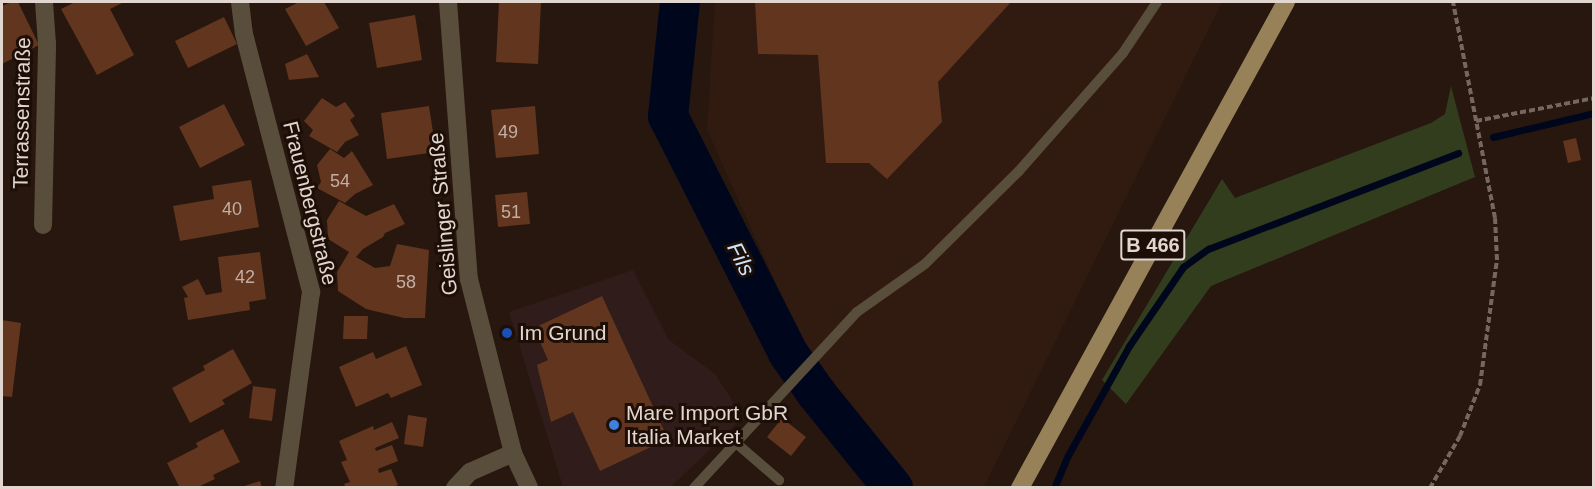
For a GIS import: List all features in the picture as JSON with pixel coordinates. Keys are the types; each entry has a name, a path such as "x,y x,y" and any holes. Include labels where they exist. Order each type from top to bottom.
{"main road":[{"name":"B 466","path":"1020,488 1286,2"}],"street":[{"name":"Terrassenstraße","path":"43,225 47,44 44,2"},
{"name":"Frauenbergstraße","path":"240,2 244,34 311,292 284,488"},
{"name":"Geislinger Straße","path":"448,2 469,279 513,453 529,488"},
{"path":"455,488 470,472 513,453"}],"lane":[{"path":"694,488 857,312 924,264 1019,171 1123,54 1157,2"},
{"path":"736,443 779,480"}],"path":[{"path":"1430,488 1460,436 1480,385 1497,260 1495,218 1453,2"},
{"path":"1476,121 1593,98"}],"shaded area":[{"path":"715,2 1222,2 984,487 905,487 816,373 707,130"},
{"path":"633,270 669,340 715,374 740,412 737,423 671,487 563,487 509,312"}],"green space":[{"path":"1451,86 1475,177 1211,286 1126,404 1102,380 1222,179 1235,198 1431,123 1445,114"}],"building":[{"path":"18,2 39,45 2,64 2,6"},
{"path":"75,2 124,2 110,9 134,55 97,75 61,9"},
{"path":"299,2 324,2 339,28 306,46 285,9"},
{"path":"499,2 541,2 538,64 496,62"},
{"path":"755,2 1011,2 938,82 942,122 887,179 869,163 826,163 818,55 758,54"},
{"path":"415,15 422,60 377,68 369,23"},
{"path":"224,17 237,44 188,68 175,41"},
{"path":"307,54 319,77 289,80 285,64"},
{"path":"322,98 336,107 345,102 355,116 350,120 359,135 345,142 337,152 309,136 313,130 304,121"},
{"path":"224,104 245,145 200,168 179,127"},
{"path":"429,106 436,152 387,159 381,113"},
{"path":"535,106 539,154 496,158 491,110"},
{"path":"1576,138 1581,160 1568,163 1563,141"},
{"path":"330,149 344,158 352,151 373,185 355,194 345,203 317,188 321,182 317,165"},
{"path":"251,180 259,227 180,241 173,206 214,199 212,186"},
{"path":"527,192 530,224 498,227 495,195"},
{"path":"339,201 366,216 394,204 405,224 385,233 383,237 363,249 356,257 375,268 390,266 397,244 429,250 425,318 404,318 366,309 338,291 337,272 349,252 328,239 327,220"},
{"path":"260,252 266,299 249,302 250,310 188,320 184,298 188,297 182,287 198,279 206,295 222,292 218,257"},
{"path":"602,296 668,439 600,471 573,412 551,422 537,365 548,360 534,328"},
{"path":"344,316 368,316 367,339 343,339"},
{"path":"2,320 21,323 12,397 2,396"},
{"path":"406,346 422,385 391,398 388,393 356,407 339,367 373,352 376,359"},
{"path":"233,349 252,383 222,400 225,404 190,423 172,388 205,370 203,366"},
{"path":"253,386 276,389 272,421 249,418"},
{"path":"408,415 427,418 423,447 404,444"},
{"path":"782,418 806,437 791,456 767,437"},
{"path":"392,422 399,438 375,448 376,451 392,445 398,461 378,469 379,473 391,469 398,485 390,488 346,488 344,484 350,482 341,462 347,460 339,441 373,426 374,430"},
{"path":"223,429 240,462 213,475 215,479 196,488 180,488 167,463 198,447 196,443"},
{"path":"260,481 262,488 241,488 241,487"}],"waterway":[{"name":"Fils","path":"680,2 668,116 788,353 817,394 893,488"},
{"path":"1493,137 1594,113"},
{"path":"1054,488 1067,457 1129,346 1183,267 1208,249 1458,153"}],"place":[{"name":"Im Grund","path":"507,333"},
{"name":"Mare Import GbR Italia Market","path":"614,425"}]}
